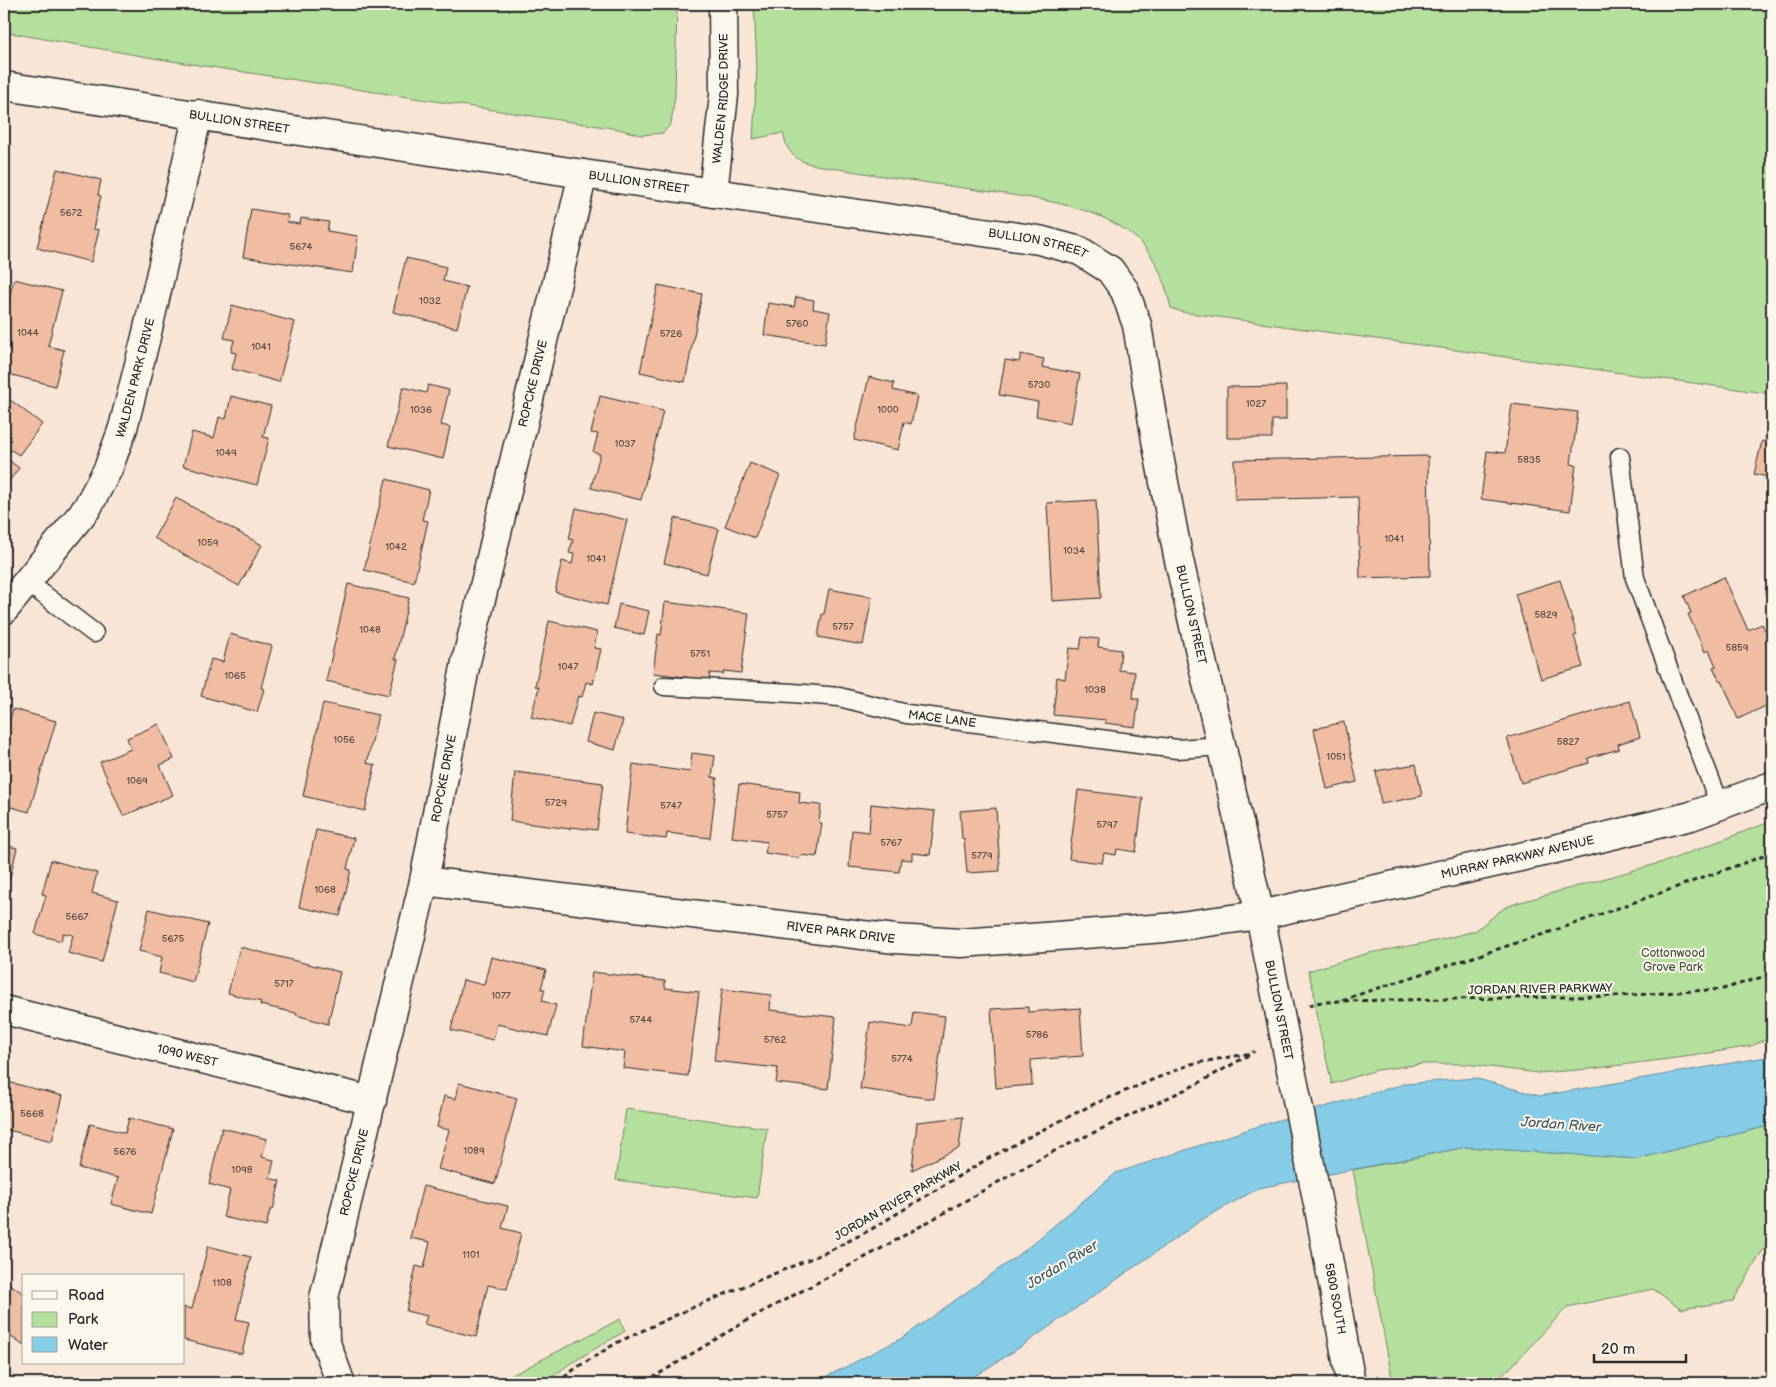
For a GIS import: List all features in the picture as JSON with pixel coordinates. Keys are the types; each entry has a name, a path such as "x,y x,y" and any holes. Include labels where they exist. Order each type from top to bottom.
{"street":[{"name":"WALDEN RIDGE DRIVE","path":"713,193 724,95 723,4"},
{"name":"BULLION STREET","path":"4,86 583,174 1039,240 1080,251 1110,270 1124,290 1137,324 1178,556 1260,915 1320,1214"},
{"name":"WALDEN PARK DRIVE","path":"4,610 87,508 108,469 123,428 198,114"},
{"name":"ROPCKE DRIVE","path":"340,1381 325,1340 324,1298 424,882 466,662 583,174"},
{"name":"MURRAY PARKWAY AVENUE","path":"1260,915 1538,854 1691,816 1772,786"},
{"name":"RIVER PARK DRIVE","path":"424,882 895,939 961,943 1165,928 1260,915"},
{"name":"1090 WEST","path":"4,1010 372,1101"},
{"name":"5800 SOUTH","path":"1320,1214 1351,1383"}],"lane":[{"path":"1620,457 1636,578 1720,805"},
{"path":"28,582 94,633"},
{"name":"MACE LANE","path":"664,686 793,693 839,698 907,714 1177,749 1222,746"}],"path":[{"path":"1339,1001 1562,928 1772,853"},
{"name":"JORDAN RIVER PARKWAY","path":"1307,1008 1314,1003 1339,1001 1618,996 1723,989 1772,974"},
{"name":"JORDAN RIVER PARKWAY","path":"557,1383 576,1368 618,1342 689,1309 829,1251 870,1230 988,1159 1071,1116 1191,1064 1253,1052 1199,1084 1046,1155 875,1252 748,1319 644,1383"}],"green space":[{"path":"4,4 677,4 675,95 671,124 663,133 641,135 618,129 165,60 4,32"},
{"path":"754,4 1772,4 1772,394 1182,312 1171,308 1160,272 1146,248 1122,228 1102,217 1080,209 1032,198 806,163 794,156 789,150 783,133 753,139 757,68"},
{"name":"Cottonwood Grove Park","path":"1772,821 1772,1037 1751,1046 1692,1056 1590,1069 1538,1073 1466,1064 1422,1064 1377,1070 1332,1084 1316,1014 1314,992 1308,971 1369,953 1436,941 1475,931 1504,908 1517,903 1667,861"},
{"path":"626,1109 767,1128 757,1198 616,1180"},
{"path":"1772,1125 1772,1246 1763,1250 1733,1301 1682,1309 1653,1289 1567,1307 1494,1383 1393,1383 1353,1170 1466,1147 1637,1159"},
{"path":"620,1319 625,1331 568,1365 545,1383 497,1383"}],"water":[{"name":"Jordan River","path":"1772,1056 1772,1125 1637,1159 1466,1147 1259,1188 1203,1219 1019,1348 964,1383 814,1383 904,1337 1024,1251 1116,1173 1265,1124 1404,1084 1474,1078 1540,1096"}],"building":[{"path":"57,169 101,180 98,195 101,196 93,229 99,230 91,262 37,248"},
{"path":"251,209 288,215 287,222 300,224 301,218 329,222 327,231 358,236 353,273 243,257"},
{"path":"406,258 446,267 443,281 467,287 457,328 393,312"},
{"path":"14,279 62,291 48,346 64,350 55,386 4,373 4,318"},
{"path":"658,285 702,294 685,382 640,372"},
{"path":"796,297 814,300 813,309 830,312 825,344 764,335 768,303 794,307"},
{"path":"232,305 295,322 279,382 232,369 236,353 231,352 234,340 224,338"},
{"path":"1021,354 1044,359 1042,367 1080,374 1071,423 1036,416 1038,402 999,395 1005,360 1019,362"},
{"path":"869,377 894,383 893,390 917,396 911,424 904,422 898,450 854,440"},
{"path":"428,385 449,390 441,425 450,427 443,459 388,446 403,387 426,393"},
{"path":"1286,386 1286,420 1272,420 1272,438 1227,438 1227,387"},
{"path":"4,395 42,424 19,455 11,450 6,458 19,468 4,488"},
{"path":"231,396 271,406 263,437 269,438 257,485 183,466 192,432 214,438 219,417 226,419"},
{"path":"600,396 663,411 641,500 591,488 600,454 593,452 598,434 591,433"},
{"path":"1512,404 1578,412 1571,464 1576,465 1570,511 1481,499 1487,451 1505,453"},
{"path":"1762,441 1772,443 1772,478 1754,474"},
{"path":"1428,456 1430,576 1360,578 1358,497 1235,500 1234,460"},
{"path":"750,463 780,475 755,538 725,526"},
{"path":"386,479 429,490 422,520 428,521 414,582 364,570"},
{"path":"176,498 262,545 239,586 154,538"},
{"path":"1096,500 1101,598 1052,601 1047,503"},
{"path":"576,508 627,520 607,605 555,592 562,561 572,564 574,554 569,553 573,540 569,539"},
{"path":"675,518 719,529 707,574 664,563"},
{"path":"1724,577 1748,630 1762,624 1772,644 1772,703 1738,719 1722,681 1720,682 1713,667 1716,666 1709,650 1705,652 1688,614 1691,613 1684,596"},
{"path":"1560,580 1577,635 1574,636 1583,667 1541,679 1515,594"},
{"path":"348,584 409,598 395,659 398,659 389,695 326,681"},
{"path":"829,589 872,597 863,645 818,637"},
{"path":"665,602 749,613 741,673 724,671 723,674 710,673 709,680 653,673 658,634 661,635"},
{"path":"619,604 649,611 644,635 614,628"},
{"path":"549,621 597,632 594,648 601,649 593,684 586,682 582,697 578,696 570,726 531,717 539,687 535,686"},
{"path":"230,634 272,646 261,688 264,689 257,712 201,696 211,659 223,662"},
{"path":"1082,637 1099,639 1098,647 1121,650 1119,670 1135,672 1133,699 1139,699 1135,727 1105,723 1106,720 1053,715 1057,677 1065,679 1069,648 1080,649"},
{"path":"1630,701 1640,737 1618,744 1619,749 1588,758 1589,763 1521,783 1507,738"},
{"path":"323,703 378,715 367,763 375,765 365,811 303,796"},
{"path":"13,709 56,721 29,812 4,805 4,737"},
{"path":"593,713 623,720 615,750 586,742"},
{"path":"1344,722 1357,782 1327,789 1314,729"},
{"path":"159,724 174,759 160,765 173,795 123,816 100,762 131,749 127,738"},
{"path":"692,753 715,756 712,777 717,778 710,838 667,833 666,839 625,834 633,764 690,772"},
{"path":"1416,764 1422,796 1381,804 1376,771"},
{"path":"515,772 603,783 597,830 570,827 570,829 510,821"},
{"path":"739,784 800,792 799,803 821,805 819,823 822,823 817,857 801,855 800,858 765,853 767,842 732,837"},
{"path":"1078,790 1143,798 1136,852 1117,849 1116,855 1104,853 1102,863 1069,859"},
{"path":"871,804 935,811 930,855 912,853 912,860 901,859 899,872 849,867 852,830 869,832"},
{"path":"996,808 1000,871 967,873 960,811"},
{"path":"316,830 354,838 347,869 351,870 340,916 299,907"},
{"path":"4,845 17,848 4,903"},
{"path":"51,860 97,873 92,893 118,900 102,962 68,953 73,935 63,933 61,941 35,934 46,895 42,894"},
{"path":"149,909 208,924 193,982 159,973 162,957 139,951"},
{"path":"240,947 340,972 328,1024 296,1015 296,1013 260,1005 261,1002 228,993"},
{"path":"491,957 546,970 541,989 545,989 542,1001 556,1005 548,1036 497,1024 493,1040 451,1030 463,980 484,985"},
{"path":"592,972 665,981 665,988 699,992 688,1076 623,1068 625,1052 583,1046"},
{"path":"722,989 771,995 770,1010 836,1017 828,1089 776,1083 778,1068 714,1061"},
{"path":"1028,1007 1028,1012 1080,1008 1083,1056 1031,1060 1032,1085 996,1088 991,1009"},
{"path":"914,1012 945,1016 934,1099 860,1089 870,1022 912,1028"},
{"path":"4,1081 63,1096 52,1141 4,1129"},
{"path":"459,1083 517,1098 495,1184 438,1169 449,1130 437,1127 444,1096 456,1099"},
{"path":"963,1117 959,1148 912,1170 917,1122"},
{"path":"129,1118 173,1129 151,1214 111,1204 118,1178 79,1168 90,1124 125,1133"},
{"path":"222,1128 267,1139 262,1157 274,1160 270,1178 280,1181 273,1210 270,1210 266,1227 223,1217 230,1190 209,1184"},
{"path":"423,1186 508,1206 502,1228 521,1233 507,1289 488,1285 476,1337 424,1324 427,1316 406,1311 416,1266 424,1268 430,1242 410,1238"},
{"path":"208,1246 251,1257 236,1319 249,1322 242,1354 185,1340 185,1307 192,1309"},
{"path":"4,1280 22,1293 22,1345 4,1332"}]}
